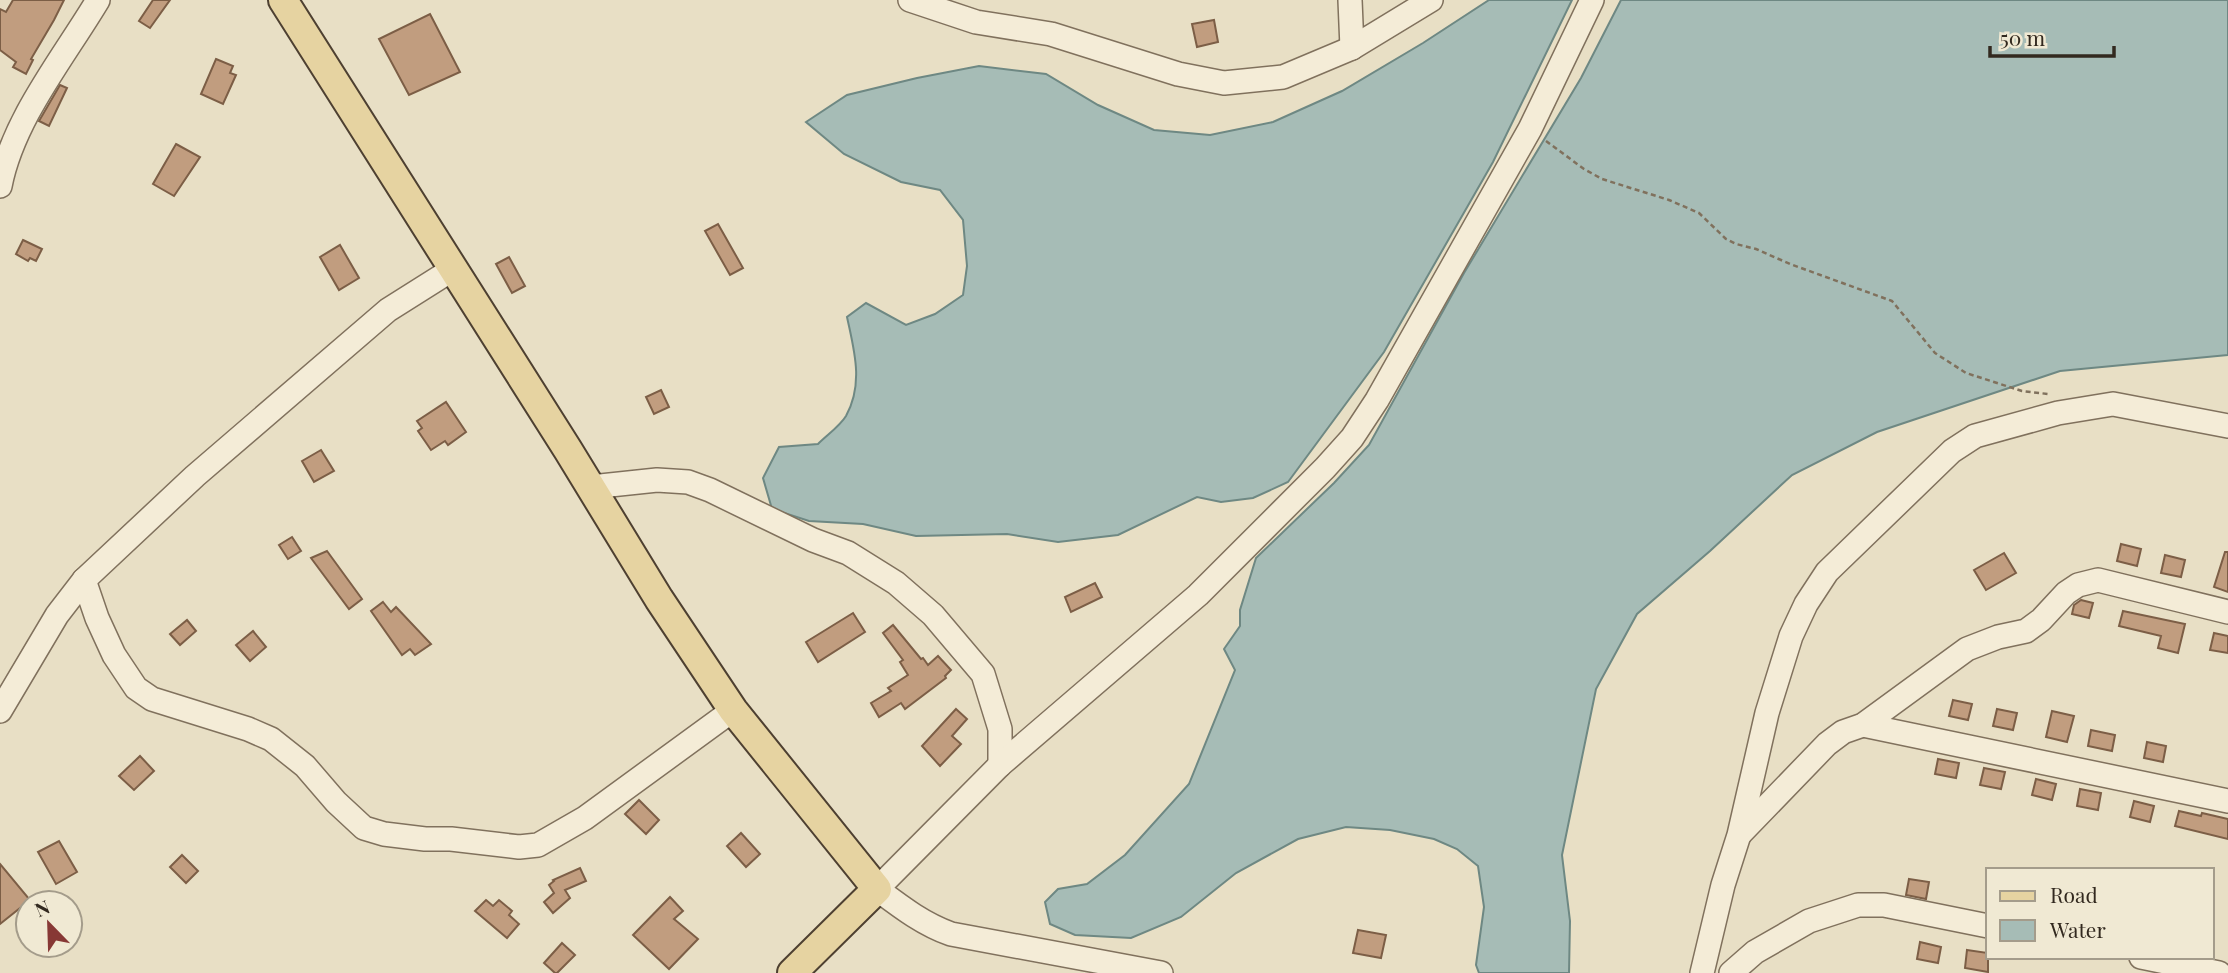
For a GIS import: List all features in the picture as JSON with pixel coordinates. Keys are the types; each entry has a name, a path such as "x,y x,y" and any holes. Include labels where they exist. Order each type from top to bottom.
{"main road":[{"path":"283,0 659,598 733,710 877,889 792,973"}],"street":[{"path":"0,186 4,166 32,104 99,0"},
{"path":"910,0 976,22 1051,34 1178,75 1224,83 1283,77 1352,48 1432,0"},
{"path":"1350,0 1352,48"},
{"path":"1161,973 951,934 930,927 877,889 1000,765 1198,595 1352,438 1377,400 1530,130 1592,0"},
{"path":"0,711 57,615 84,580 195,476 388,310 453,269"},
{"path":"1702,973 1723,885 1739,835 1767,713 1791,636 1806,604 1827,572 1952,451 1975,436 2058,413 2113,404 2228,426"},
{"path":"590,487 657,480 688,482 813,540 849,553 896,583 933,615 983,674 1000,729 1000,765"},
{"path":"84,580 114,655 136,688 152,699 248,729 271,739 306,766 336,802 364,828 384,834 519,848 538,845 585,818 733,710"},
{"path":"1739,835 1826,744 1843,732 1863,725 1967,649 1998,637 2026,631 2041,621 2066,593 2078,585 2098,580 2228,612"},
{"path":"1863,725 2228,801"},
{"path":"1731,973 1755,952 1809,921 1858,905 1884,905 1986,926"},
{"path":"2151,959 2219,973"}],"path":[{"path":"1530,130 1602,179 1670,200 1699,213 1726,239 1736,244 1756,249 1892,301 1935,353 1966,373 2022,391 2048,394"}],"water":[{"path":"1489,0 1572,0 1493,162 1384,352 1288,482 1253,498 1221,502 1197,497 1118,535 1058,542 1007,534 916,536 863,524 809,521 772,509 763,478 779,447 818,444 843,420 851,404 855,391 856,366 847,317 866,303 906,325 935,314 963,295 967,266 963,220 940,190 901,182 844,154 806,122 847,95 979,66 1046,74 1098,105 1154,130 1210,135 1273,122 1342,91"},
{"path":"1621,0 2228,0 2228,355 2060,371 1877,432 1792,475 1637,614 1596,689 1562,855 1570,921 1569,973 1479,973 1476,965 1484,907 1478,866 1457,849 1434,839 1390,830 1346,827 1298,839 1236,873 1181,917 1131,938 1075,935 1050,924 1045,902 1058,889 1087,884 1125,855 1189,784 1235,670 1224,649 1240,626 1240,610 1256,558 1334,483 1369,445 1464,273 1581,78"}],"building":[{"path":"13,0 64,0 31,59 33,60 26,74 13,67 16,62 0,50 0,9 6,12"},
{"path":"153,0 170,0 150,28 139,21"},
{"path":"430,14 460,72 409,95 379,39"},
{"path":"1214,20 1218,42 1197,47 1192,24"},
{"path":"216,59 233,66 230,73 236,75 223,104 201,94"},
{"path":"60,85 67,88 49,126 39,121"},
{"path":"176,144 200,157 174,196 153,184"},
{"path":"718,224 743,268 730,275 705,231"},
{"path":"23,240 42,249 36,261 30,258 28,261 16,254"},
{"path":"340,245 359,278 339,290 320,257"},
{"path":"509,257 525,286 512,293 496,264"},
{"path":"661,390 669,407 654,414 646,397"},
{"path":"446,402 466,432 448,445 445,441 431,450 418,431 422,428 417,421"},
{"path":"321,450 334,471 314,482 302,461"},
{"path":"292,537 301,551 288,559 279,545"},
{"path":"2121,544 2141,549 2137,566 2117,561"},
{"path":"327,551 362,599 349,609 311,558"},
{"path":"2225,552 2228,552 2228,592 2214,587"},
{"path":"2004,553 2016,573 1986,590 1974,570"},
{"path":"2165,555 2185,560 2181,577 2161,573"},
{"path":"1095,583 1102,597 1071,612 1065,597"},
{"path":"2081,600 2093,603 2089,618 2072,614 2074,605"},
{"path":"383,602 391,612 396,607 431,644 415,655 410,649 402,655 371,611"},
{"path":"2123,611 2185,624 2178,653 2158,648 2161,636 2119,626"},
{"path":"853,613 865,632 818,662 806,642"},
{"path":"187,620 196,631 180,645 170,634"},
{"path":"893,625 928,665 938,656 951,670 946,678 905,709 901,703 879,717 871,703 891,691 888,688 908,675 900,662 903,660 883,633"},
{"path":"253,631 266,647 250,661 236,645"},
{"path":"2214,633 2228,636 2228,653 2210,650"},
{"path":"1953,700 1972,704 1968,720 1949,716"},
{"path":"956,709 967,719 952,736 961,744 940,766 922,746"},
{"path":"1997,709 2017,713 2013,730 1993,726"},
{"path":"2052,711 2074,716 2067,742 2046,737"},
{"path":"2091,730 2115,735 2112,751 2088,746"},
{"path":"2147,742 2166,746 2163,762 2144,758"},
{"path":"140,756 154,771 134,790 119,776"},
{"path":"1938,759 1959,763 1956,778 1935,774"},
{"path":"1984,768 2005,772 2001,789 1980,785"},
{"path":"2036,779 2056,784 2052,800 2032,795"},
{"path":"2080,789 2101,793 2098,810 2077,806"},
{"path":"639,800 659,820 646,834 625,814"},
{"path":"2134,801 2154,806 2150,822 2130,817"},
{"path":"2179,811 2228,819 2228,839 2175,826"},
{"path":"741,833 760,854 746,867 727,846"},
{"path":"59,841 77,872 56,884 38,852"},
{"path":"182,855 198,871 186,883 170,867"},
{"path":"0,864 21,889 14,889 14,913 0,924"},
{"path":"580,868 586,881 565,890 570,898 553,913 544,902 554,893 549,885 553,880"},
{"path":"1909,879 1929,882 1926,899 1906,895"},
{"path":"670,897 683,911 674,919 698,939 669,969 633,935"},
{"path":"486,900 493,906 499,900 512,911 509,915 519,924 507,938 475,911"},
{"path":"1358,930 1386,935 1381,958 1353,953"},
{"path":"1920,942 1941,947 1938,963 1917,959"},
{"path":"562,943 575,955 555,973 544,963"},
{"path":"1967,950 1986,953 1988,972 1965,968"}]}
